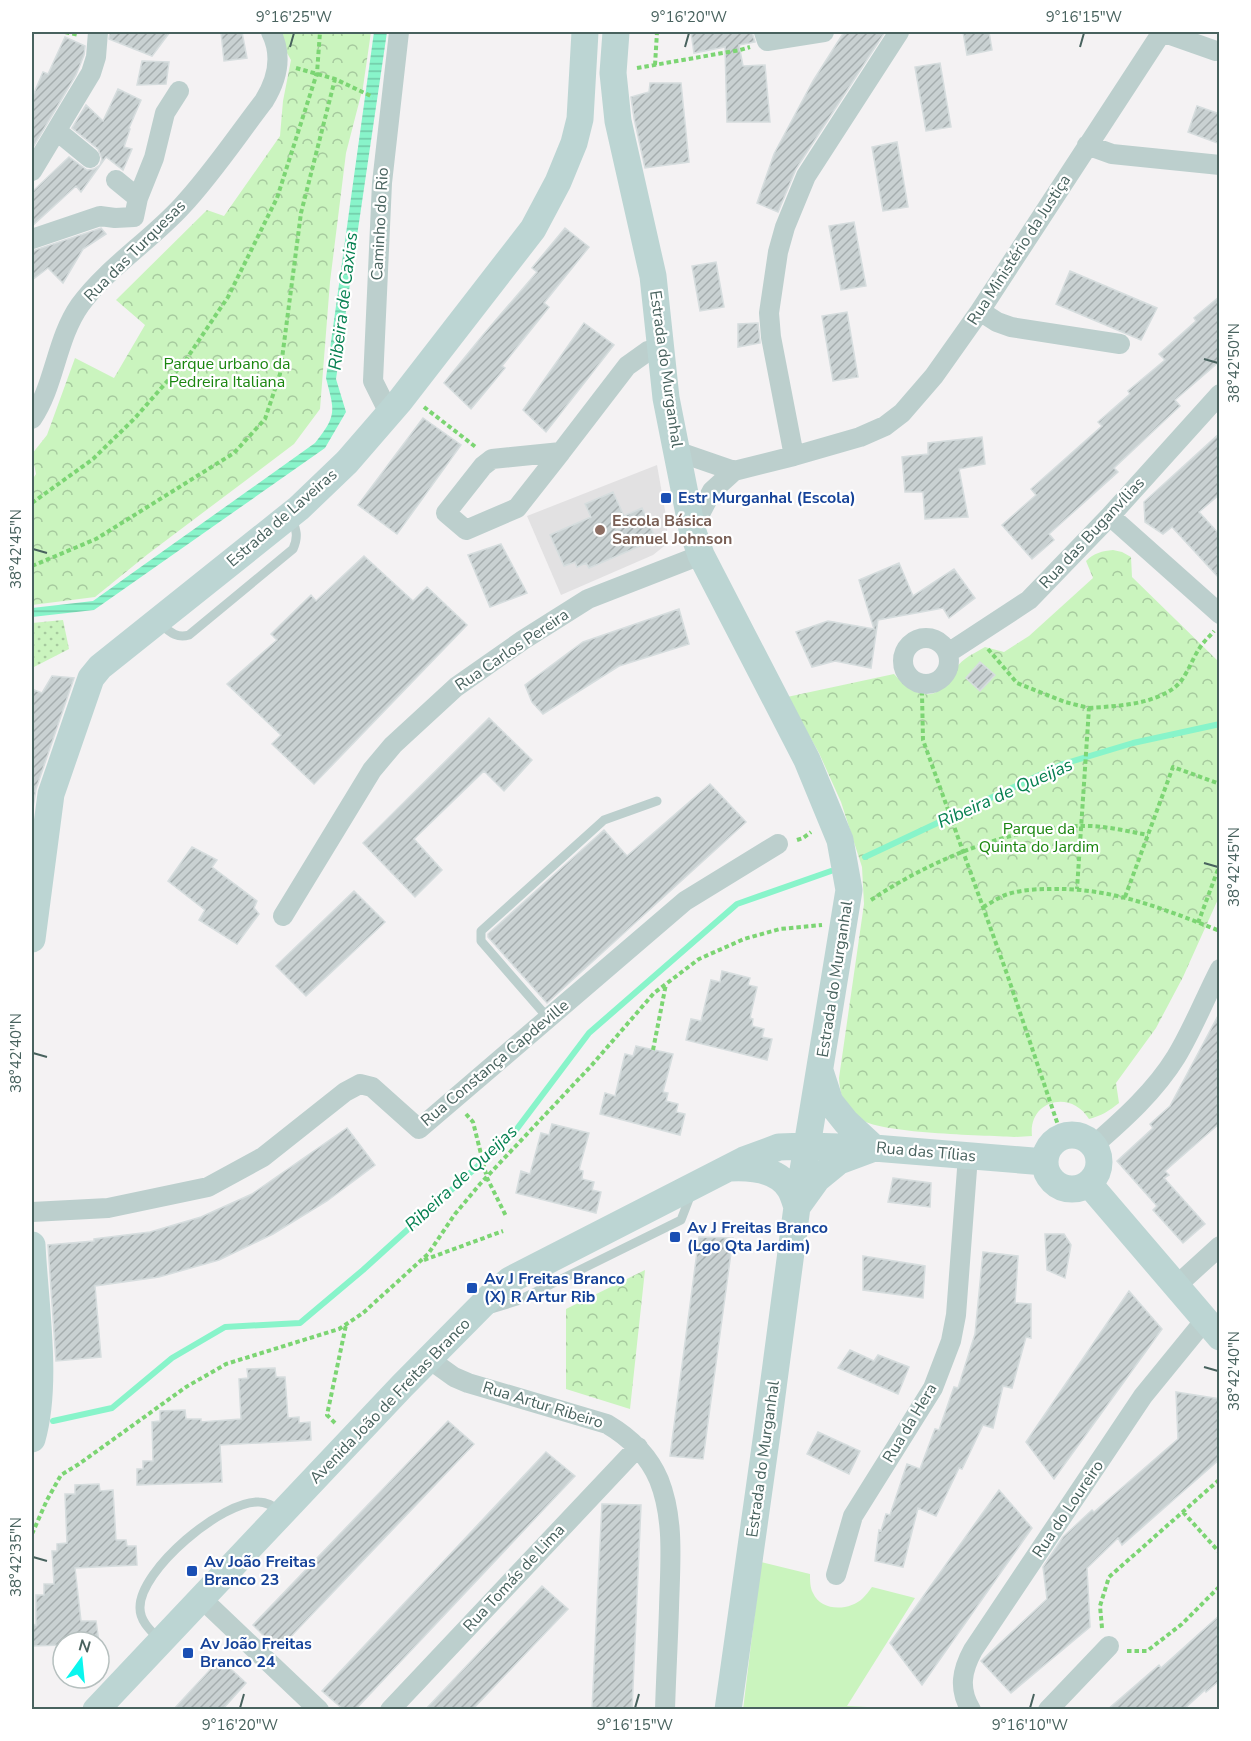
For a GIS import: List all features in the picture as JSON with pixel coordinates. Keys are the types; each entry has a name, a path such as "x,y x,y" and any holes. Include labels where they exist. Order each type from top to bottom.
{"street":[{"path":"32,171 92,73 98,32"},
{"path":"271,32 278,64"},
{"name":"Caminho do Rio","path":"398,403 373,381 382,183 399,32"},
{"name":"Estrada de Laveiras","path":"32,939 51,794 87,687 100,667 290,515 346,462 398,403 534,229 553,193 574,143 580,119 585,32"},
{"name":"Estrada do Murganhal","path":"616,32 613,72 618,121 653,276 660,348 676,451 692,529 700,555 807,760 840,840 849,890 806,1146 728,1710"},
{"path":"766,36 824,32"},
{"path":"794,456 771,337 769,313 778,252 785,227 806,176 899,32"},
{"name":"Rua Ministério da Justiça","path":"692,529 712,491 734,471 860,437 885,426 902,413 934,376 980,311 1162,32 1216,51"},
{"name":"Rua das Turquesas","path":"34,408 80,306 123,260 182,206 264,101 273,87 278,64"},
{"path":"32,238 100,216 115,218 136,208 154,158 165,113 179,91"},
{"path":"57,131 90,158"},
{"path":"1087,145 1112,154 1220,165"},
{"path":"116,180 152,235"},
{"path":"980,311 997,322 1011,327 1120,344"},
{"path":"561,452 492,459 483,466 446,513 466,530 517,507 561,452 627,366 637,357 660,348"},
{"name":"Rua das Buganvílias","path":"948,653 1029,600 1110,516 1220,394"},
{"path":"676,451 734,471"},
{"path":"1110,516 1220,614"},
{"name":"Rua Carlos Pereira","path":"283,916 372,770 393,745 456,687 523,640 588,599 700,555"},
{"path":"924,638 931,638 939,641 948,653 948,668 945,675 932,683 925,684 911,678 903,665 903,657 910,644 924,638"},
{"name":"Rua Constança Capdeville","path":"32,1212 108,1208 208,1187 263,1157 345,1092 360,1084 372,1087 419,1129 685,901 778,844"},
{"path":"1094,1145 1156,1085 1189,1033 1220,969"},
{"path":"797,1207 817,1179 839,1161 874,1148 846,1122 830,1102 820,1071"},
{"path":"1080,1136 1094,1145 1100,1161 1095,1178 1089,1184 1073,1190 1064,1189 1050,1179 1045,1162 1050,1147 1062,1137 1080,1136"},
{"name":"Rua das Tílias","path":"806,1146 874,1148 1045,1162"},
{"name":"Avenida João de Freitas Branco","path":"96,1710 471,1315 510,1280 762,1152 779,1147 806,1146"},
{"name":"Rua da Hera","path":"836,1575 853,1516 933,1388 951,1341 956,1315 968,1156"},
{"path":"728,1169 762,1170 776,1176 790,1188 797,1207"},
{"path":"1089,1184 1212,1329"},
{"path":"32,1245 39,1367 38,1414 32,1440"},
{"path":"1176,1286 1220,1246"},
{"name":"Rua do Loureiro","path":"971,1710 962,1677 973,1650 1143,1396 1212,1329"},
{"name":"Rua Artur Ribeiro","path":"429,1359 454,1377 468,1383 607,1424 625,1435 638,1447 658,1478 668,1509 670,1570 665,1710"},
{"name":"Rua Tomás de Lima","path":"390,1710 638,1447"},
{"path":"201,1598 319,1710"},
{"path":"1048,1710 1109,1646"}],"lane":[{"path":"548,1018 481,941 481,931 604,820 657,801"},
{"path":"160,1641 145,1624 141,1616 140,1605 143,1594 157,1569 172,1551 218,1517 246,1503 270,1504 284,1513"}],"path":[{"path":"32,503 93,459 135,418 185,361 228,297 277,198 316,73 320,32"},
{"path":"655,65 657,32"},
{"path":"613,72 740,50 766,36"},
{"path":"278,64 316,73 353,87"},
{"path":"32,566 96,540 234,453 265,419 280,374 301,213 335,79"},
{"path":"398,403 492,459"},
{"path":"976,635 1017,683 1065,702 1089,708 1148,700 1175,687 1190,667 1200,648 1220,624"},
{"path":"925,684 922,694 923,740 1062,1137"},
{"path":"1077,889 1089,708"},
{"path":"1125,897 1173,767 1220,784"},
{"path":"778,844 803,838 831,817"},
{"path":"32,1534 61,1475 186,1387 226,1364 339,1329 363,1313 428,1254 456,1214 487,1178 591,1066 654,993 699,959 744,939 845,914 902,879 982,844 1007,837 1049,828 1082,825 1148,835"},
{"path":"1198,923 1220,864"},
{"path":"983,907 1009,894 1077,889 1146,902 1220,931"},
{"path":"653,1050 666,984"},
{"path":"473,1122 487,1178 506,1216"},
{"path":"420,1262 503,1231"},
{"path":"346,1324 327,1414 352,1440"},
{"path":"1220,1479 1109,1577 1100,1606 1101,1626 1109,1646 1131,1653 1147,1651 1182,1624 1220,1586"},
{"path":"1183,1512 1220,1553"}],"shaded area":[{"name":"Escola Básica Samuel Johnson","path":"657,465 668,543 653,555 561,595 527,516"}],"green space":[{"name":"Parque urbano da Pedreira Italiana","path":"275,32 371,32 363,87 346,153 330,282 320,409 294,444 95,597 32,605 32,480 36,474 32,454 47,435 75,358 114,378 145,325 116,300 207,210 224,216 280,136 283,101 291,60"},
{"name":"Parque da Quinta do Jardim","path":"1113,550 1131,557 1132,577 1219,662 1219,897 1183,977 1156,1028 1116,1083 1119,1103 1108,1111 1089,1119 1072,1104 1052,1103 1037,1114 1032,1136 1014,1137 908,1131 869,1123 858,1118 846,1105 840,1090 839,1078 864,904 862,867 841,802 819,753 787,697 894,674 918,693 931,694 938,691 945,685 959,664 970,656 985,647 1004,652 1029,636 1093,578 1086,561 1098,553"},
{"path":"63,620 69,649 32,668 32,623"},
{"path":"645,1270 630,1409 566,1389 566,1309"},
{"path":"761,1562 810,1574 811,1586 817,1599 822,1604 836,1608 857,1602 872,1587 915,1598 847,1706 908,1709 743,1710"}],"water":[{"name":"Ribeira de Caxias","path":"374,32 387,32 336,379 346,412 325,448 94,610 32,617 32,608 93,601 315,443 328,426 332,405 326,378"}],"building":[{"path":"110,32 170,32 152,56 109,39"},
{"path":"221,32 242,32 247,58 224,61"},
{"path":"691,32 752,32 755,42 739,45 743,66 765,65 770,122 727,122 725,47 694,53"},
{"path":"844,32 885,32 796,169 778,212 757,203 774,154 813,81"},
{"path":"963,32 989,32 992,50 967,55"},
{"path":"65,37 85,46 84,55 76,75 32,149 32,98 43,72 48,74"},
{"path":"142,61 169,62 166,84 137,85"},
{"path":"940,63 951,127 926,131 915,67"},
{"path":"650,83 681,83 689,162 645,168 631,97 649,92"},
{"path":"118,89 141,100 124,147 132,149 123,170 106,157 81,192 76,186 32,226 32,192 69,157 87,170 100,165 102,159 98,149 72,128 86,105 103,121"},
{"path":"1197,106 1220,114 1220,144 1188,132"},
{"path":"897,142 908,207 883,211 872,147"},
{"path":"854,222 866,286 841,290 829,226"},
{"path":"101,228 106,234 83,249 63,283 48,268 32,280 32,251"},
{"path":"565,228 589,247 544,303 549,307 502,366 505,368 471,409 444,383 537,272 532,268"},
{"path":"716,262 724,307 700,311 692,266"},
{"path":"1070,271 1157,308 1141,340 1056,304"},
{"path":"1220,296 1220,361 1175,400 1180,406 1114,468 1118,472 1049,534 1054,540 1032,559 1002,525 1036,495 1031,489 1102,426 1098,422 1130,394 1128,391 1165,360 1159,354 1196,321 1194,318"},
{"path":"847,312 858,377 833,381 822,316"},
{"path":"584,323 614,345 546,432 523,410"},
{"path":"758,323 760,343 738,347 738,324"},
{"path":"423,418 461,445 397,534 358,505"},
{"path":"1220,433 1220,494 1199,512 1220,535 1220,579 1172,527 1163,534 1145,522 1144,502"},
{"path":"982,437 985,464 959,469 968,517 925,519 923,492 905,492 902,457 928,454 928,443"},
{"path":"613,492 624,516 642,508 656,539 589,568 586,563 577,567 575,562 564,566 550,535 591,517 585,504"},
{"path":"501,544 527,593 490,607 468,555"},
{"path":"364,556 413,601 427,587 467,625 314,784 272,744 281,735 227,684 277,640 271,634 311,595 316,601"},
{"path":"899,563 913,596 954,569 975,598 949,618 943,608 878,620 871,668 835,661 812,667 796,632 828,621 874,629 859,580"},
{"path":"679,609 689,644 619,666 543,714 532,702 525,685 583,642"},
{"path":"980,662 995,675 980,691 966,678"},
{"path":"52,676 74,678 36,789 32,815 32,689 42,693"},
{"path":"489,718 532,760 504,791 484,771 414,839 442,870 415,897 363,843"},
{"path":"710,784 746,822 547,1003 488,937 488,934 604,830 627,856"},
{"path":"192,847 217,860 212,867 257,901 254,908 259,914 237,944 199,920 205,910 168,881"},
{"path":"354,891 385,922 306,996 276,966"},
{"path":"722,971 750,978 748,985 757,987 750,1018 753,1019 752,1026 764,1029 762,1037 772,1039 767,1060 686,1040 691,1019 701,1021 711,980 720,982"},
{"path":"1220,1012 1220,1123 1165,1171 1169,1175 1164,1178 1205,1224 1183,1243 1153,1210 1157,1206 1117,1161 1153,1128 1150,1124 1170,1106"},
{"path":"636,1046 673,1054 663,1092 668,1093 666,1101 678,1104 676,1112 685,1114 680,1135 600,1114 605,1093 615,1096 625,1054 633,1056"},
{"path":"552,1124 589,1133 579,1170 583,1171 582,1179 594,1182 592,1190 601,1192 596,1213 516,1193 521,1171 530,1174 541,1133 549,1135"},
{"path":"347,1128 375,1165 327,1201 273,1234 219,1260 159,1277 95,1286 101,1357 56,1361 48,1245 94,1241 94,1239 150,1232 201,1217 252,1194"},
{"path":"893,1178 931,1183 930,1207 888,1202"},
{"path":"1045,1234 1064,1234 1071,1245 1065,1278 1047,1270"},
{"path":"699,1237 733,1238 703,1459 670,1456"},
{"path":"983,1252 1018,1256 1015,1303 1031,1304 1031,1338 1026,1337 1012,1388 1003,1386 993,1428 983,1425 936,1516 918,1508 903,1567 875,1561 879,1530 881,1531 886,1514 890,1515 907,1464 920,1469 935,1429 939,1430 954,1387 958,1388 975,1334"},
{"path":"863,1256 925,1266 923,1298 863,1290"},
{"path":"1129,1291 1162,1329 1054,1479 1026,1442"},
{"path":"850,1350 874,1361 878,1355 909,1367 898,1394 838,1368"},
{"path":"275,1368 276,1377 285,1377 288,1418 299,1417 299,1423 310,1422 311,1440 220,1445 222,1482 137,1485 137,1469 143,1469 143,1461 153,1461 152,1422 160,1421 160,1411 185,1410 186,1419 201,1419 201,1422 241,1419 239,1379 248,1378 247,1369"},
{"path":"1176,1392 1220,1399 1220,1459 1122,1545 1118,1538 1087,1568 1090,1627 1011,1693 981,1661 1047,1599 1043,1567 1063,1537 1178,1439"},
{"path":"448,1421 474,1444 278,1650 253,1625"},
{"path":"818,1432 860,1451 849,1474 807,1454"},
{"path":"546,1452 575,1476 355,1710 344,1710 322,1691"},
{"path":"99,1484 100,1491 113,1490 116,1540 126,1540 127,1546 136,1546 137,1565 75,1568 81,1621 96,1621 97,1630 51,1630 51,1645 32,1646 32,1624 36,1625 36,1595 44,1595 44,1584 54,1584 52,1551 57,1551 57,1544 67,1543 65,1494 75,1494 75,1485"},
{"path":"999,1490 1032,1528 922,1685 890,1643"},
{"path":"602,1504 641,1505 632,1710 592,1710"},
{"path":"542,1586 568,1609 472,1710 425,1710"},
{"path":"1220,1615 1220,1680 1206,1692 1205,1690 1183,1710 1107,1710 1159,1665 1161,1668"},
{"path":"220,1659 246,1683 222,1710 173,1710"}],"waterway":[{"name":"Ribeira de Queijas","path":"865,857 1063,764 1133,743 1220,724"},
{"name":"Ribeira de Queijas","path":"53,1421 112,1408 172,1358 225,1327 300,1323 363,1270 513,1134 589,1033 737,904 831,871"}],"place":[{"name":"Estr Murganhal (Escola)","path":"666,498"},
{"name":"Escola Básica Samuel Johnson","path":"600,530"},
{"name":"Av J Freitas Branco (Lgo Qta Jardim)","path":"675,1237"},
{"name":"Av J Freitas Branco (X) R Artur Rib","path":"472,1288"},
{"name":"Av João Freitas Branco 23","path":"192,1571"},
{"name":"Av João Freitas Branco 24","path":"188,1653"}]}
